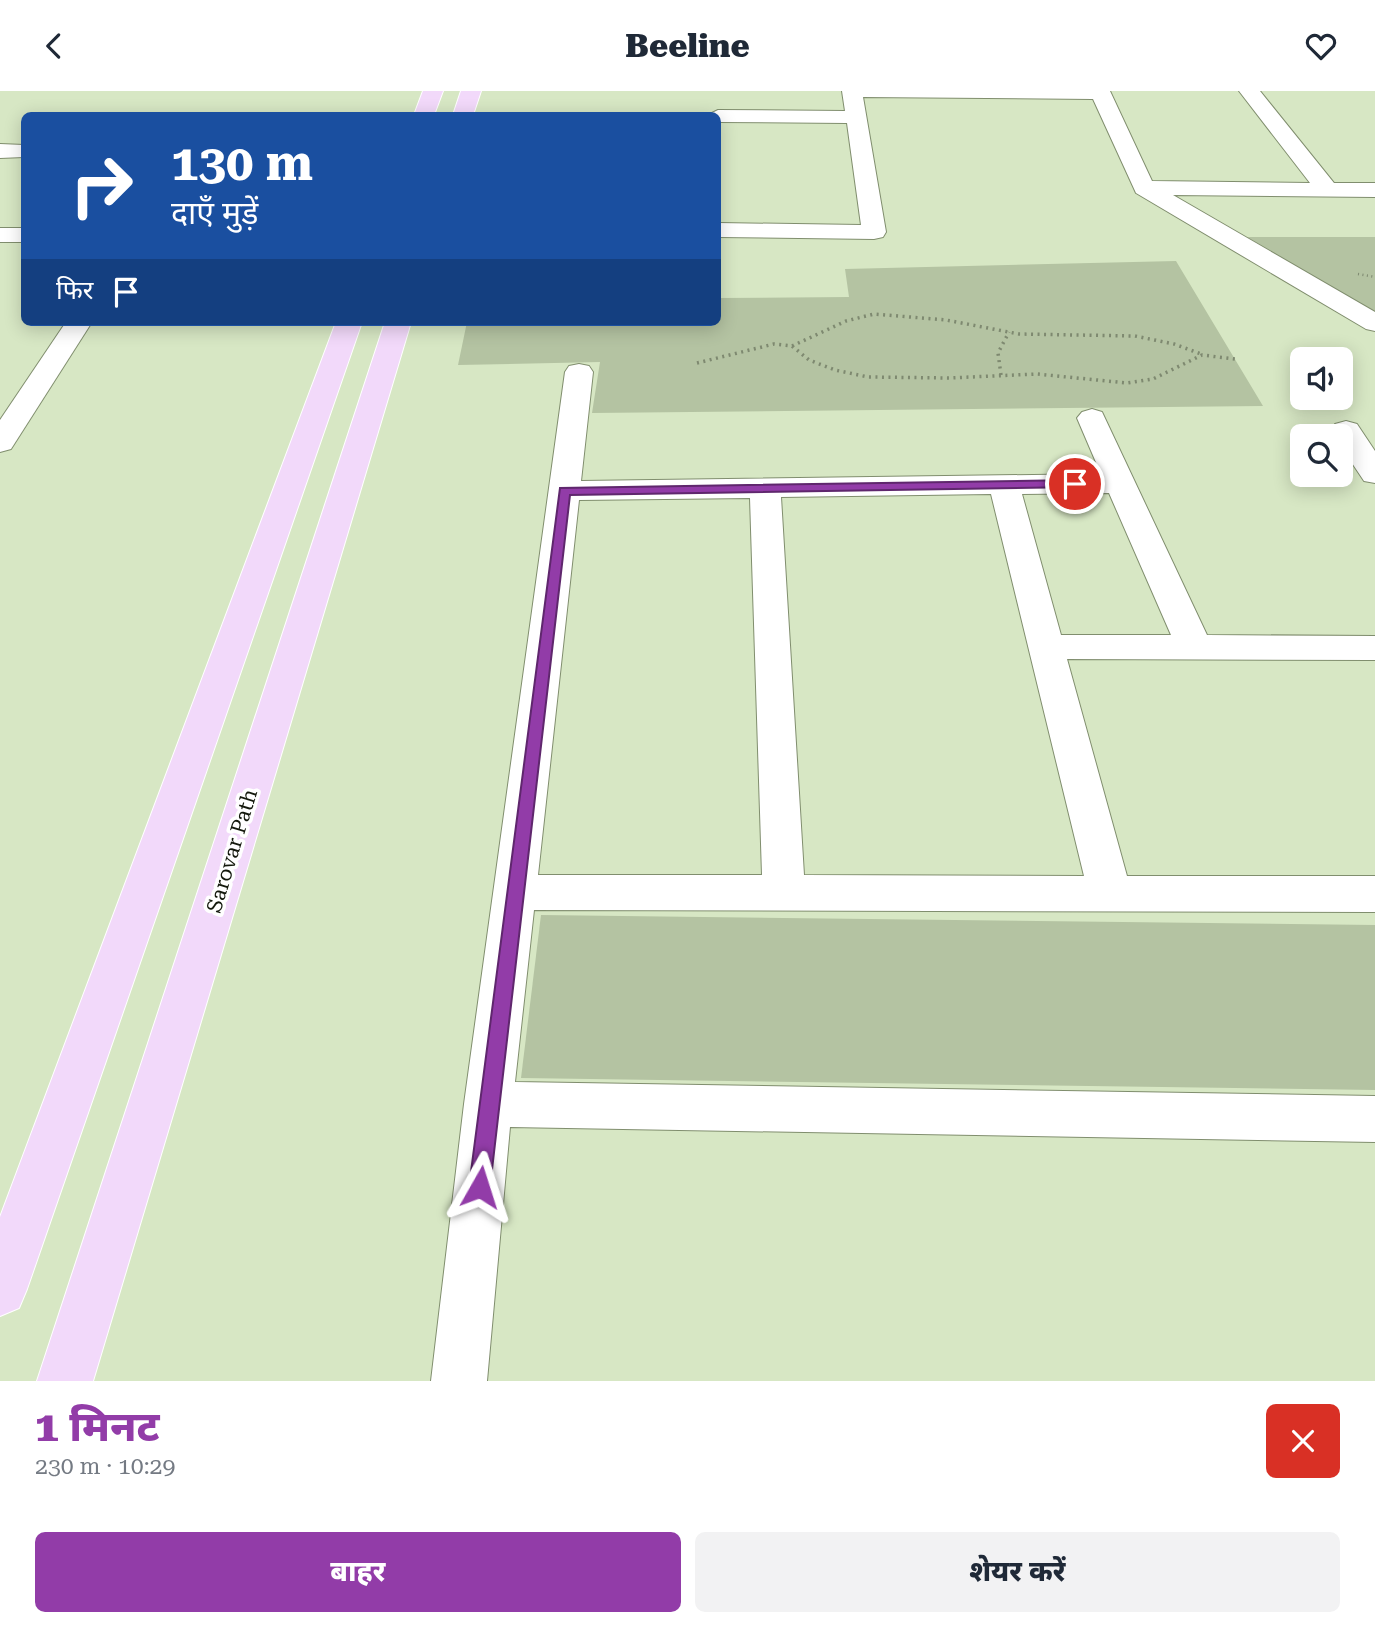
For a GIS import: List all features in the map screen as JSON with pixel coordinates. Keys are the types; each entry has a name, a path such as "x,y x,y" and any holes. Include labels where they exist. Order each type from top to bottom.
{"main road":[{"path":"425,112 433,91"},
{"path":"464,112 471,91"},
{"path":"0,1289 348,326"},
{"name":"Sarovar Path","path":"65,1381 397,326"}],"street":[{"path":"721,230 874,232 852,91 1100,92 1144,188 1375,323"},
{"path":"1249,91 1328,190"},
{"path":"721,116 855,117"},
{"path":"0,151 21,151"},
{"path":"1144,188 1375,190"},
{"path":"0,235 21,235"},
{"path":"0,443 76,326"},
{"path":"459,1381 488,1104 579,372"},
{"path":"1093,418 1194,647"},
{"path":"1353,441 1375,474"},
{"path":"564,491 1122,483"},
{"path":"1004,485 1110,893"},
{"path":"765,488 784,893"},
{"path":"1047,647 1375,647"},
{"path":"514,892 1375,894"},
{"path":"488,1104 1375,1119"}],"path":[{"path":"696,363 775,344 792,346 846,321 874,314 946,320 1009,332 1135,337 1174,344 1202,355 1235,359"},
{"path":"1001,375 999,353 1009,332"},
{"path":"792,346 809,360 835,370 868,377 949,379 1037,374 1127,383 1153,379 1202,355"}],"green space":[{"path":"1247,237 1375,237 1375,314"},
{"path":"1176,261 1263,406 592,413 600,362 458,365 466,326 721,326 721,298 849,297 845,269"},
{"path":"541,915 1375,925 1375,1090 521,1078"}],"route":[{"path":"480,1187 564,491 1075,484"}]}
